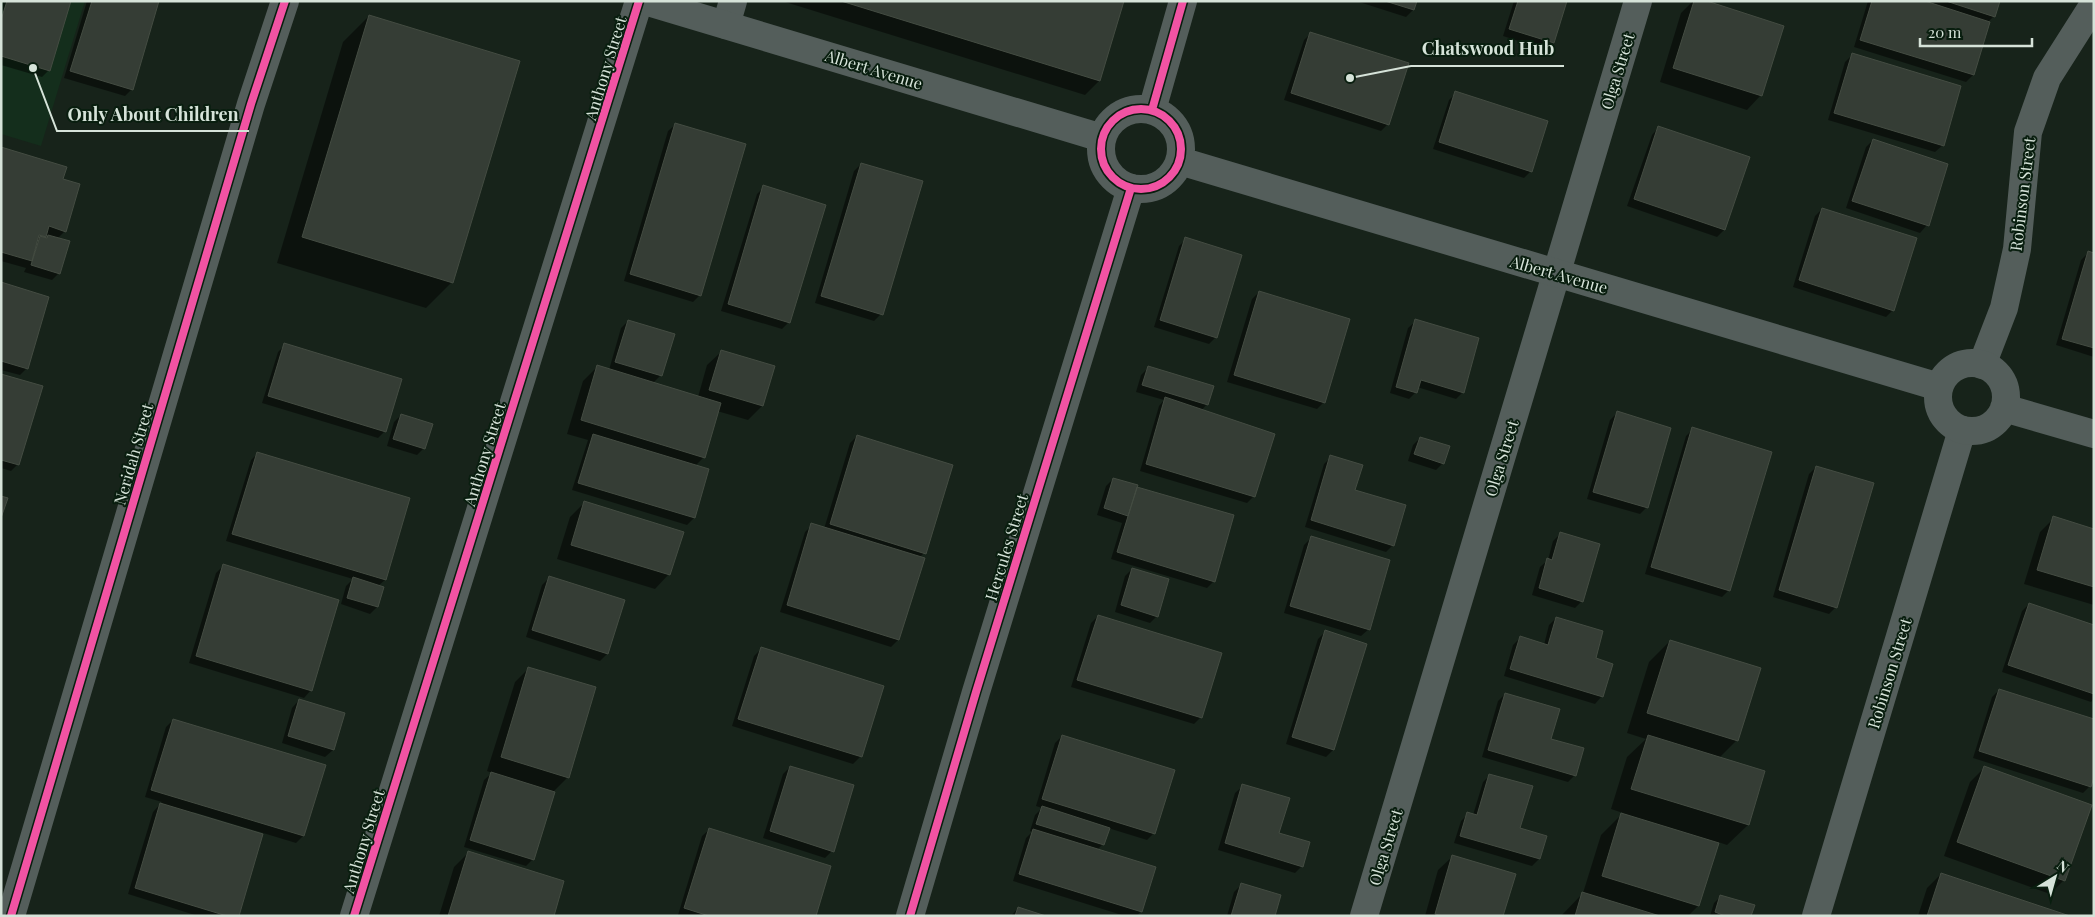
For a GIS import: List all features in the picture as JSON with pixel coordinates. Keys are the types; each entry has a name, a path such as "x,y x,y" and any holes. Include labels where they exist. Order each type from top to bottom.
{"street":[{"name":"Neridah Street","path":"11,916 251,104 285,1"},
{"name":"Anthony Street","path":"354,916 640,1"},
{"name":"Albert Avenue","path":"645,1 730,13 1102,138"},
{"path":"1152,110 1183,1"},
{"name":"Olga Street","path":"1364,916 1638,1"},
{"name":"Robinson Street","path":"1982,365 2004,308 2017,249 2028,132 2047,78 2094,4"},
{"path":"1136,108 1152,110 1164,115 1173,124 1180,136 1182,148 1180,161 1166,181 1155,187 1131,188 1116,181 1106,168 1101,154 1102,138 1109,124 1121,113 1136,108"},
{"name":"Albert Avenue","path":"1180,161 1939,387"},
{"name":"Hercules Street","path":"910,916 984,664 1131,188"},
{"path":"1968,364 1982,365 1994,371 2002,381 2006,394 2004,408 1998,419 1988,427 1975,432 1962,430 1950,424 1942,413 1938,400 1939,387 1945,376 1956,367 1968,364"},
{"path":"2004,408 2094,434"},
{"name":"Robinson Street","path":"1816,916 1962,430"}],"shaded area":[{"path":"1,1 85,1 41,146 1,134"}],"building":[{"path":"7,1 71,1 50,71 1,56 1,20"},
{"path":"92,1 159,1 133,90 70,71"},
{"path":"841,1 1124,1 1100,81"},
{"path":"1385,1 1417,1 1414,10"},
{"path":"1518,1 1567,1 1554,43 1509,29"},
{"path":"1694,1 1707,1 1784,26 1762,96 1673,68"},
{"path":"1872,1 1925,1 1990,22 1974,75 1860,40"},
{"path":"1946,1 2000,1 1995,17"},
{"path":"369,15 520,61 453,283 302,237"},
{"path":"1310,32 1409,63 1389,125 1291,93"},
{"path":"1852,53 1961,86 1944,146 1834,113"},
{"path":"1455,91 1548,121 1532,172 1439,142"},
{"path":"675,123 746,144 701,296 630,274"},
{"path":"1658,126 1750,157 1725,230 1634,199"},
{"path":"1873,139 1948,164 1929,226 1852,201"},
{"path":"1,147 67,167 63,179 80,184 66,232 49,226 46,237 39,235 32,261 1,252"},
{"path":"861,163 923,181 883,315 821,296"},
{"path":"763,185 826,205 790,323 728,304"},
{"path":"1822,208 1917,238 1894,311 1799,280"},
{"path":"48,235 70,241 60,274 31,265 40,236 47,238"},
{"path":"1185,237 1242,255 1217,338 1160,320"},
{"path":"2088,251 2094,253 2094,348 2062,339"},
{"path":"1,282 49,297 28,369 1,361"},
{"path":"1259,291 1350,319 1325,403 1234,375"},
{"path":"1415,319 1479,338 1464,393 1421,380 1417,393 1396,387"},
{"path":"628,320 675,334 662,376 615,362"},
{"path":"284,343 402,379 386,432 268,396"},
{"path":"721,350 775,366 763,406 709,390"},
{"path":"597,365 721,403 705,458 581,420"},
{"path":"1148,366 1214,386 1208,405 1142,385"},
{"path":"1,374 43,386 19,465 1,460"},
{"path":"1165,397 1275,434 1255,497 1146,464"},
{"path":"1617,411 1671,428 1648,508 1593,492"},
{"path":"401,414 433,424 425,449 393,439"},
{"path":"1692,427 1772,452 1730,591 1651,567"},
{"path":"593,434 709,469 695,518 578,483"},
{"path":"857,435 953,465 926,554 830,524"},
{"path":"1420,437 1450,446 1444,464 1414,454"},
{"path":"257,452 410,498 386,580 232,534"},
{"path":"1330,455 1363,465 1355,490 1406,505 1394,546 1311,520"},
{"path":"1816,466 1874,483 1837,608 1779,590"},
{"path":"1113,478 1138,485 1128,516 1104,508"},
{"path":"1137,487 1234,515 1215,582 1117,552"},
{"path":"1,496 8,498 1,518"},
{"path":"584,501 684,532 670,575 571,545"},
{"path":"2053,516 2094,529 2094,587 2037,570"},
{"path":"811,523 925,558 899,640 787,605"},
{"path":"1560,532 1600,544 1583,602 1539,588 1547,558 1552,560"},
{"path":"1311,536 1390,560 1370,630 1290,606"},
{"path":"223,564 339,600 312,691 196,656"},
{"path":"1132,568 1169,579 1158,617 1121,605"},
{"path":"549,576 625,600 608,654 532,630"},
{"path":"353,577 384,587 378,607 347,598"},
{"path":"2029,603 2094,625 2094,694 2008,665"},
{"path":"1098,615 1222,653 1202,718 1077,680"},
{"path":"1556,617 1603,631 1596,658 1613,664 1603,697 1510,669 1520,636 1548,645"},
{"path":"1325,630 1367,644 1334,750 1292,737"},
{"path":"1670,640 1761,668 1738,741 1647,713"},
{"path":"761,647 884,686 862,757 738,719"},
{"path":"528,667 596,687 569,778 501,757"},
{"path":"1999,689 2094,719 2094,777 2091,787 1979,751"},
{"path":"1505,693 1560,709 1551,739 1584,748 1576,776 1488,750"},
{"path":"299,699 345,713 334,750 288,736"},
{"path":"173,719 326,765 304,836 151,790"},
{"path":"1062,735 1175,770 1155,834 1042,799"},
{"path":"1648,735 1765,771 1749,825 1631,789"},
{"path":"790,766 854,785 834,852 770,831"},
{"path":"1984,766 2092,805 2065,881 1957,842"},
{"path":"491,772 555,792 534,860 470,840"},
{"path":"1489,774 1533,786 1520,828 1547,836 1540,859 1460,836 1467,812 1477,815"},
{"path":"1242,784 1290,798 1279,833 1310,842 1303,867 1225,843"},
{"path":"160,803 263,834 239,916 227,916 135,888"},
{"path":"1042,806 1110,828 1104,845 1036,824"},
{"path":"1621,813 1719,843 1699,906 1602,876"},
{"path":"709,828 831,866 816,916 709,916 684,908"},
{"path":"1033,829 1156,867 1142,912 1019,874"},
{"path":"468,851 564,881 554,916 448,916"},
{"path":"1452,855 1516,874 1503,916 1443,916 1435,914"},
{"path":"1941,873 2070,916 1927,916"},
{"path":"1241,883 1281,895 1275,916 1231,916"},
{"path":"1582,892 1660,916 1575,916"},
{"path":"1720,895 1755,905 1751,916 1725,916 1715,912"},
{"path":"1018,907 1046,916 1015,916"}],"cycle path":[{"path":"11,916 251,104 285,1"},
{"path":"354,916 639,1"},
{"path":"1152,110 1183,1"},
{"path":"1141,109 1156,112 1169,121 1178,134 1181,149 1178,164 1169,177 1156,186 1141,189 1126,186 1113,177 1104,164 1101,149 1104,134 1113,121 1126,112 1141,109"},
{"path":"910,916 976,692 1131,188"}],"place":[{"name":"Only About Children","path":"33,68"},
{"name":"Chatswood Hub","path":"1350,78"}]}
